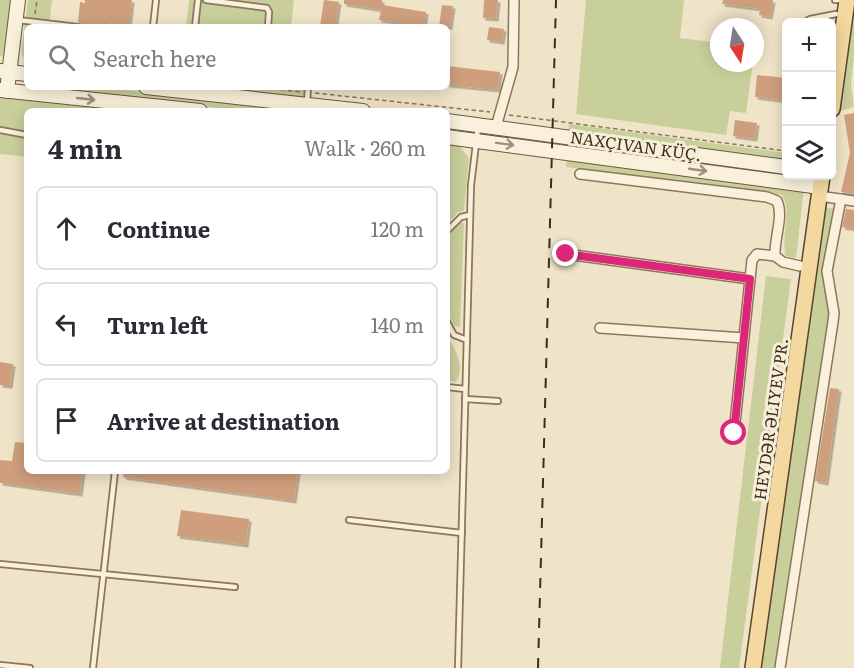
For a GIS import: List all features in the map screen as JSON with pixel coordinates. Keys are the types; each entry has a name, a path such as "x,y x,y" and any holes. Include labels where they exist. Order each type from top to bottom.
{"main road":[{"path":"18,0 5,71 4,90 172,108"},
{"path":"836,75 847,0"},
{"path":"5,71 24,74"},
{"path":"206,90 307,95 352,108"},
{"path":"450,120 478,124 499,120 782,166"},
{"path":"450,137 817,184"},
{"name":"HEYDƏR ƏLIYEV PR.","path":"746,668 800,266 817,184"},
{"name":"HEYDƏR ƏLIYEV PR.","path":"753,668 817,184"}],"street":[{"path":"499,120 513,67 514,0"},
{"path":"580,174 767,197 777,201 780,207 775,256"},
{"path":"817,184 841,200 854,201"},
{"path":"780,668 833,322 834,313 827,272 841,200"},
{"path":"566,254 750,279"},
{"path":"734,433 752,260 757,254 775,256 783,262 800,266"},
{"path":"600,328 744,338"}],"lane":[{"path":"153,24 156,0"},
{"path":"195,24 198,0"},
{"path":"206,0 267,8 268,24"},
{"path":"812,18 837,4"},
{"path":"16,20 52,24"},
{"path":"458,668 470,215 478,124"},
{"path":"0,130 24,134"},
{"path":"450,228 461,217 470,215"},
{"path":"450,327 454,334 466,340"},
{"path":"450,387 465,389"},
{"path":"465,399 498,401"},
{"path":"93,668 115,474"},
{"path":"349,520 462,533"},
{"path":"0,564 235,587"},
{"path":"0,664 30,668"}],"path":[{"path":"34,22 37,0"},
{"path":"276,90 407,108"},
{"path":"450,114 782,151"}],"green space":[{"path":"0,0 13,0 6,57 0,56"},
{"path":"28,0 52,0 49,24 25,24"},
{"path":"189,0 294,0 291,24 186,24"},
{"path":"586,0 684,0 680,38 710,42 710,72 752,72 746,113 730,111 726,135 576,114"},
{"path":"854,0 854,56 851,83 854,107 840,111"},
{"path":"24,30 24,58 21,53"},
{"path":"56,90 125,90 290,108 218,108"},
{"path":"221,90 304,90 303,99"},
{"path":"0,96 109,108 24,108 24,157 0,154"},
{"path":"569,124 782,152 782,160 568,133"},
{"path":"568,140 782,170 782,178 567,148"},
{"path":"450,144 459,145 469,158 464,211 458,212 450,221"},
{"path":"567,156 804,189 796,258 786,256 784,241 787,217 782,195 566,167"},
{"path":"823,207 835,209 824,271 829,320 777,668 759,668"},
{"path":"460,223 464,223 460,327 455,326 450,318 450,235"},
{"path":"766,276 791,279 739,668 720,668"},
{"path":"450,341 460,364 456,382 450,381"}],"building":[{"path":"85,0 132,0 129,24 81,24 78,22 80,2 85,3"},
{"path":"324,0 339,2 335,24 320,24"},
{"path":"344,0 382,0 382,5 426,12 424,24 379,20 381,10 344,4"},
{"path":"484,0 498,0 496,19 483,18"},
{"path":"723,0 773,0 770,17 759,15 760,9 722,4"},
{"path":"442,5 453,6 450,27 450,24 439,24"},
{"path":"489,27 504,29 502,42 487,40"},
{"path":"450,66 500,72 498,90 450,85"},
{"path":"757,75 782,78 782,100 755,97"},
{"path":"854,113 852,194 841,192 850,153 844,115"},
{"path":"735,120 757,123 755,139 733,136"},
{"path":"846,209 854,210 854,229 842,227"},
{"path":"0,362 13,364 10,386 0,385"},
{"path":"830,388 839,389 826,483 815,481"},
{"path":"15,442 24,443 24,474 83,474 80,494 0,483 0,460 12,461"},
{"path":"124,474 298,474 294,501 123,477"},
{"path":"181,510 249,519 246,545 177,536"}],"railway":[{"path":"538,668 556,0"}],"route":[{"path":"566,254 750,279 734,433"}]}
